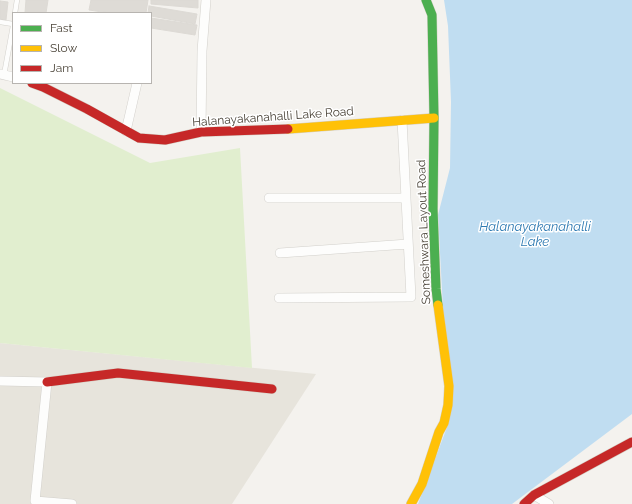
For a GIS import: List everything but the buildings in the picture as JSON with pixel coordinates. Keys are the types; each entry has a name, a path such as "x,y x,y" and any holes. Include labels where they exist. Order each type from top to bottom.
{"street":[{"path":"201,132 202,51 206,0"},
{"name":"Someshwara Layout Road","path":"411,504 422,484 439,432 444,422 448,404 449,386 436,289 433,209 434,118 432,15 426,0"},
{"name":"Halanayakanahalli Lake Road","path":"35,84 87,109 139,138 165,140 201,132 286,129 434,118"},
{"path":"126,131 137,84"},
{"path":"279,298 411,296 402,120"},
{"path":"269,198 406,198"},
{"path":"280,253 408,244"},
{"path":"0,382 47,382 118,373 272,389"},
{"path":"47,382 35,503 72,504"},
{"path":"524,504 534,495 632,442"},
{"path":"534,495 549,504"}],"lane":[{"path":"15,12 17,0"},
{"path":"0,22 12,25"},
{"path":"6,75 12,32"}],"shaded area":[{"path":"0,343 316,374 232,504 0,504"}],"green space":[{"path":"0,88 150,163 240,148 252,368 0,343"}],"water":[{"name":"Halanayakanahalli Lake","path":"444,0 632,0 632,414 512,504 418,504 449,422 438,215 450,168 451,102 448,26"}],"traffic: fast":[{"path":"426,0 432,15 434,118 433,209 438,305"}],"traffic: slow":[{"path":"288,129 434,118"},
{"path":"411,504 422,484 439,432 444,423 448,405 449,386 438,305"}],"traffic: jam":[{"path":"35,84 87,109 139,138 165,140 201,132 288,129"},
{"path":"47,382 118,373 272,389"},
{"path":"524,504 534,495 632,442"}]}
